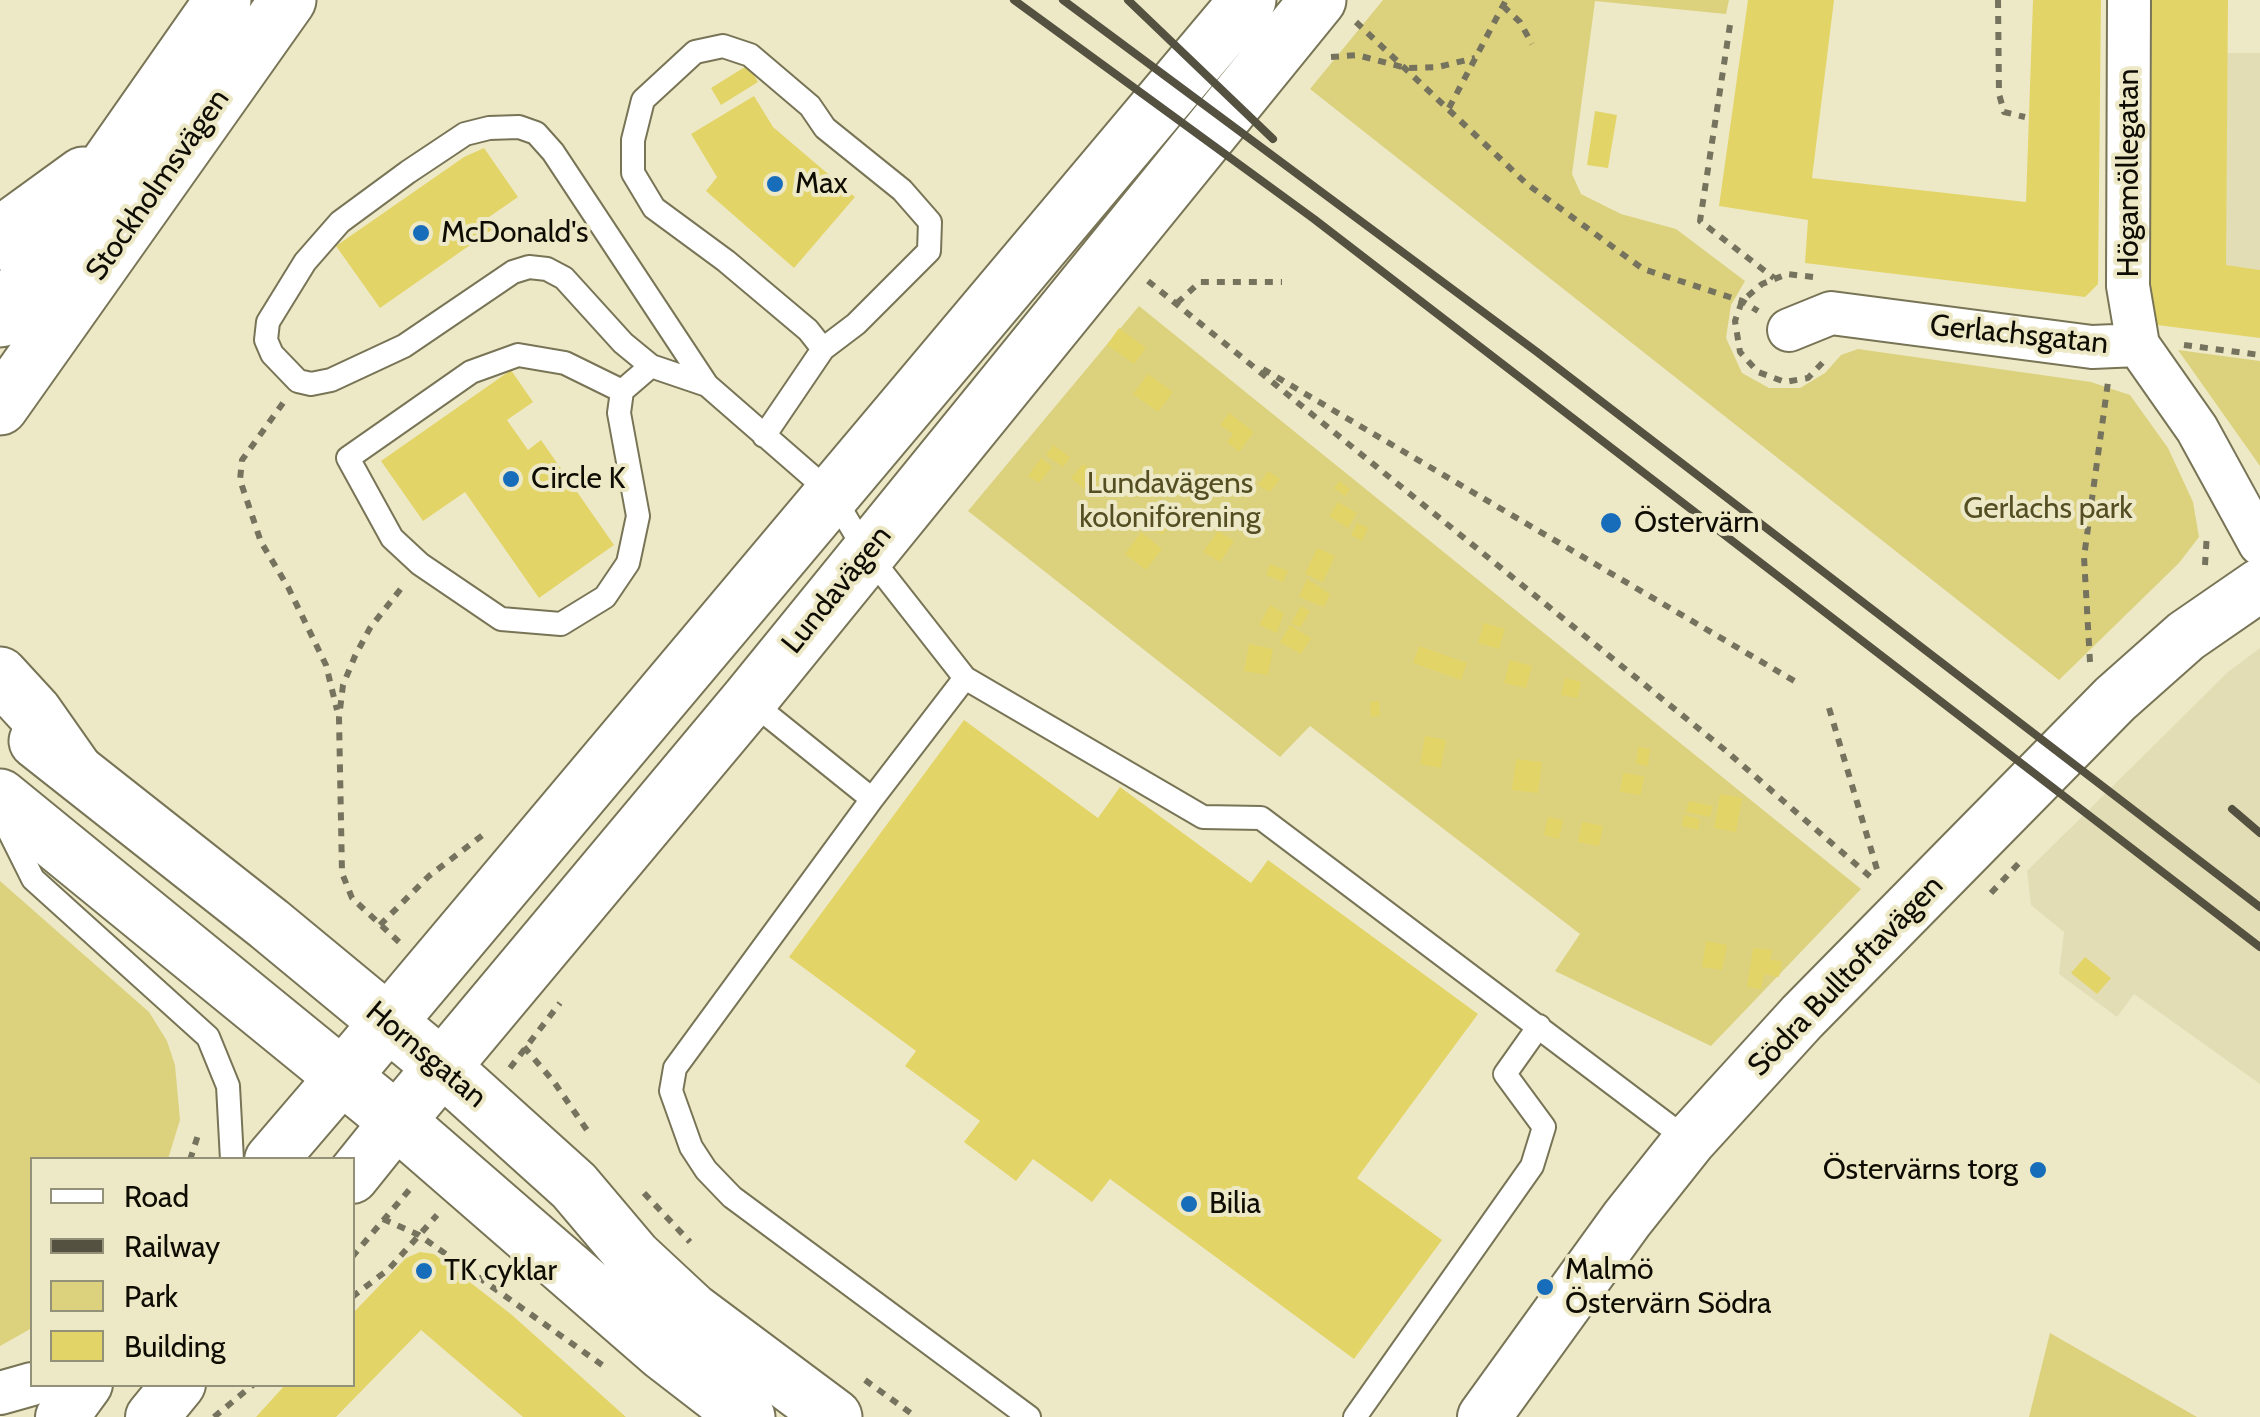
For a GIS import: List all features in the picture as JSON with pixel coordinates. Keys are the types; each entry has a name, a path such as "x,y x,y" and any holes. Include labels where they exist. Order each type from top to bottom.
{"main road":[{"name":"Stockholmsvägen","path":"0,318 223,0"},
{"name":"Stockholmsvägen","path":"0,418 14,388 288,0"},
{"path":"343,1076 1248,0"},
{"name":"Lundavägen","path":"397,1122 749,700 867,552 1333,7"},
{"name":"Stockholmsvägen","path":"0,242 14,225 122,147"},
{"path":"0,675 34,712 74,769"},
{"name":"Hornsgatan","path":"0,714 74,769 442,1067 574,1186 634,1257 692,1311 843,1394"},
{"path":"0,797 343,1076 664,1353 746,1417"}],"street":[{"name":"Högamöllegatan","path":"2129,0 2128,286 2138,345"},
{"name":"Gerlachsgatan","path":"1789,330 1831,313 2092,347 2138,345 2197,429 2260,544"},
{"name":"Södra Bulltoftavägen","path":"1484,1417 1628,1218 1690,1141 1802,1017 2114,700 2186,636 2260,585"},
{"path":"274,1157 343,1076"},
{"name":"Lundavägen","path":"355,1173 397,1122"},
{"path":"0,1393 30,1385"},
{"path":"62,1417 84,1387"},
{"path":"152,1417 177,1387"}],"lane":[{"path":"764,436 823,349 856,324 929,251 930,222 902,190 825,128 810,106 750,55 723,46 695,52 643,100 633,140 634,173 654,208 726,260 808,330 823,349"},
{"path":"707,385 651,366 623,343 564,278 546,268 529,267 513,272 404,346 331,380 311,384 298,381 282,367 266,340 268,322 305,262 340,222 408,172 466,134 519,127 536,132 707,385 831,493 867,552 966,678 1203,816 1261,818 1690,1141"},
{"path":"622,391 565,362 518,355 471,372 348,458 392,538 420,564 501,619 561,624 605,597 628,563 638,516 619,413 622,391 651,366"},
{"path":"966,678 872,799 676,1068 671,1091 692,1147 706,1170 732,1197 1028,1417"},
{"path":"749,700 872,799"},
{"path":"0,813 33,879 208,1037 228,1086 232,1157"},
{"path":"1355,1417 1532,1166 1544,1126 1505,1074 1539,1026"}],"path":[{"path":"1998,0 2000,94 2004,112 2025,118"},
{"path":"1449,108 1504,3 1532,44"},
{"path":"1333,7 1406,68 1528,184 1644,268 1742,301 1789,330"},
{"path":"1730,26 1700,221 1775,278"},
{"path":"1319,61 1344,54 1357,55 1406,68 1438,67 1476,58"},
{"path":"1135,270 1724,750 1882,887 1828,708"},
{"path":"1820,278 1787,274 1762,284 1742,301 1735,321 1740,352 1758,372 1785,382 1808,378 1830,355"},
{"path":"1176,304 1200,282 1282,282"},
{"path":"2138,345 2166,343 2260,355"},
{"path":"1245,358 1796,682"},
{"path":"2092,376 2122,384"},
{"path":"2090,674 2084,557 2109,378"},
{"path":"298,381 242,460 240,480 261,542 326,664 339,718"},
{"path":"2204,565 2207,528"},
{"path":"420,564 370,628 343,685 339,718 342,874 352,898 380,925 429,876 492,828"},
{"path":"525,1048 599,1144"},
{"path":"191,1157 203,1121"},
{"path":"637,1185 700,1253"},
{"path":"355,1253 409,1190"},
{"path":"384,1219 420,1234 612,1372"},
{"path":"214,1417 250,1387"},
{"path":"843,1394 916,1417"}],"shaded area":[{"path":"2226,53 2260,53 2260,272 2223,268"},
{"path":"2260,648 2260,1084 2134,994 2117,1017 2059,974 2064,932 2031,905 2027,871 2228,672"}],"green space":[{"name":"Gerlachs park","path":"1383,0 1729,0 1726,14 1595,1 1572,174 1581,194 1621,214 1676,229 1745,281 1731,305 1726,338 1742,373 1769,388 1800,388 1825,373 1841,355 1858,349 2091,382 2130,395 2168,448 2193,502 2199,537 2179,563 2059,680 1310,89"},
{"name":"Lundavägens koloniförening","path":"1139,306 1861,889 1711,1046 1555,971 1580,934 1310,726 1280,757 968,511"},
{"path":"2178,350 2260,361 2260,466"},
{"path":"0,881 149,1012 167,1041 175,1065 180,1120 169,1157 30,1157 30,1329 0,1346"},
{"path":"2050,1333 2197,1417 2029,1417"}],"building":[{"path":"1748,0 1834,0 1812,178 2026,202 2033,0 2101,0 2098,284 2085,297 1805,263 1808,220 1719,206"},
{"path":"2152,0 2228,0 2226,265 2260,270 2260,338 2157,325 2150,309"},
{"path":"748,65 758,82 721,105 711,88"},
{"name":"Max","path":"754,96 773,127 855,197 794,268 706,191 717,177 691,134"},
{"path":"1595,111 1617,115 1608,168 1587,165"},
{"path":"484,148 518,197 489,217 496,227 380,308 336,246 464,157"},
{"path":"1119,328 1146,348 1134,364 1107,345"},
{"path":"511,370 533,402 507,420 528,450 541,440 614,545 539,598 465,492 423,521 381,461"},
{"path":"1148,374 1173,392 1158,412 1133,394"},
{"path":"1229,413 1254,432 1239,452 1227,442 1233,434 1220,425"},
{"path":"1053,445 1070,457 1063,467 1046,455"},
{"path":"1041,458 1052,467 1039,483 1028,476"},
{"path":"1083,464 1099,477 1088,492 1071,478"},
{"path":"1268,471 1280,479 1270,492 1258,485"},
{"path":"1339,481 1350,489 1345,496 1334,488"},
{"path":"1338,502 1357,513 1348,528 1329,516"},
{"path":"1158,509 1173,519 1162,535 1147,524"},
{"path":"1357,523 1368,528 1362,541 1351,535"},
{"path":"1218,531 1234,541 1220,562 1203,552"},
{"path":"1141,532 1162,549 1146,570 1125,554"},
{"path":"1317,548 1335,556 1323,582 1305,574"},
{"path":"1270,564 1288,571 1283,582 1266,575"},
{"path":"1307,579 1330,594 1324,607 1299,597"},
{"path":"1270,605 1284,613 1277,633 1259,625"},
{"path":"1301,606 1310,611 1300,628 1291,623"},
{"path":"1484,623 1505,629 1499,649 1478,643"},
{"path":"1290,625 1311,638 1301,654 1280,642"},
{"path":"1249,644 1273,649 1268,675 1244,671"},
{"path":"1419,646 1467,663 1461,680 1413,663"},
{"path":"1510,660 1532,666 1526,688 1504,683"},
{"path":"1565,678 1581,682 1578,698 1561,695"},
{"path":"1379,701 1380,716 1371,717 1370,702"},
{"path":"964,720 1098,818 1120,787 1251,883 1268,860 1478,1014 1357,1178 1442,1240 1354,1359 1110,1179 1092,1202 1033,1159 1016,1181 964,1142 980,1121 905,1066 916,1051 789,957"},
{"path":"1425,736 1446,740 1441,768 1420,764"},
{"path":"1638,747 1650,749 1648,766 1636,764"},
{"path":"1516,759 1542,762 1538,793 1512,790"},
{"path":"1623,773 1644,776 1641,795 1620,792"},
{"path":"1720,794 1742,798 1736,832 1714,828"},
{"path":"1689,801 1713,806 1710,817 1686,812"},
{"path":"1684,815 1700,819 1698,830 1682,826"},
{"path":"1548,817 1563,820 1559,839 1544,835"},
{"path":"1582,822 1603,826 1599,846 1578,842"},
{"path":"1706,941 1727,945 1722,970 1702,967"},
{"path":"1753,948 1772,950 1770,960 1782,961 1779,977 1764,974 1761,989 1747,987"},
{"path":"2085,957 2111,978 2097,994 2071,973"},
{"path":"420,1252 434,1254 512,1315 626,1417 523,1417 421,1330 336,1417 256,1417 283,1387 355,1387 355,1311 406,1258"}],"railway":[{"path":"1014,0 1314,219 2260,947"},
{"path":"1063,0 1537,352 2260,907"},
{"path":"1128,0 1273,139"},
{"path":"2232,809 2260,833"}],"place":[{"name":"Max","path":"775,184"},
{"name":"McDonald's","path":"421,233"},
{"name":"Circle K","path":"511,479"},
{"name":"Östervärn","path":"1611,523"},
{"name":"Östervärns torg","path":"2038,1170"},
{"name":"Bilia","path":"1189,1204"},
{"name":"TK cyklar","path":"424,1271"},
{"name":"Malmö Östervärn Södra","path":"1545,1287"}]}
